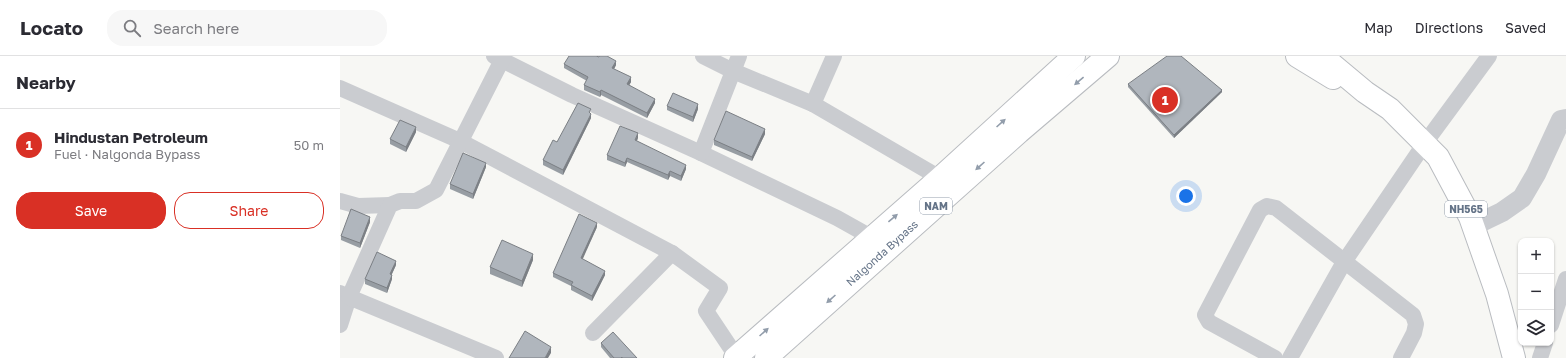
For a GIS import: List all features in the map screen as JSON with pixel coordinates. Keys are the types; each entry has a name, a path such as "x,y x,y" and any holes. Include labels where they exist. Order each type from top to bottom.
{"highway":[{"name":"Nalgonda Bypass","path":"735,357 940,178 1074,56"},
{"name":"Nalgonda Bypass","path":"766,358 1019,132 1108,56"},
{"name":"NH565","path":"1297,56 1334,78 1365,92"},
{"name":"NH565","path":"1322,56 1365,92 1390,109 1438,157 1473,226 1497,294 1514,358"}],"street":[{"path":"703,56 732,71 813,104 940,178"},
{"path":"701,153 739,56"},
{"path":"813,104 834,56"},
{"path":"1290,358 1344,262 1425,143 1489,56"},
{"path":"340,201 358,206 390,205 400,201 416,201 436,190 500,58 837,218 871,237"},
{"path":"340,88 460,141 672,252 720,288 706,311 735,357"},
{"path":"1473,226 1502,212 1522,198 1536,174 1560,120 1566,119"},
{"path":"340,325 345,295 390,205"},
{"path":"1275,358 1210,322 1205,315 1260,210 1267,206 1276,208 1413,315 1416,324 1401,358"},
{"path":"593,333 672,252"},
{"path":"1554,317 1566,279"},
{"path":"345,295 496,358"},
{"path":"1540,358 1544,346"}],"building":[{"path":"569,56 607,56 616,61 612,68 631,77 627,84 655,99 647,113 601,90 600,92 584,85 588,77 564,64"},
{"path":"1167,56 1181,56 1222,90 1174,135 1128,84"},
{"path":"673,93 698,104 693,117 667,106"},
{"path":"578,103 591,109 589,112 591,114 563,170 543,160 553,140 557,142"},
{"path":"726,111 765,129 752,157 714,140"},
{"path":"400,120 416,127 406,147 390,139"},
{"path":"620,126 638,133 635,140 686,165 681,176 670,171 668,175 627,158 625,163 607,155"},
{"path":"463,153 486,163 473,194 450,184"},
{"path":"351,209 370,217 360,243 341,236"},
{"path":"579,214 597,223 581,258 605,271 592,296 571,285 573,282 553,273"},
{"path":"502,240 533,254 522,281 490,267"},
{"path":"377,252 396,261 390,274 392,275 387,288 365,279"},
{"path":"525,331 551,347 545,358 509,358"},
{"path":"613,332 637,358 614,358 601,343"}],"place":[{"name":"Hindustan Petroleum","path":"1165,100"}]}
